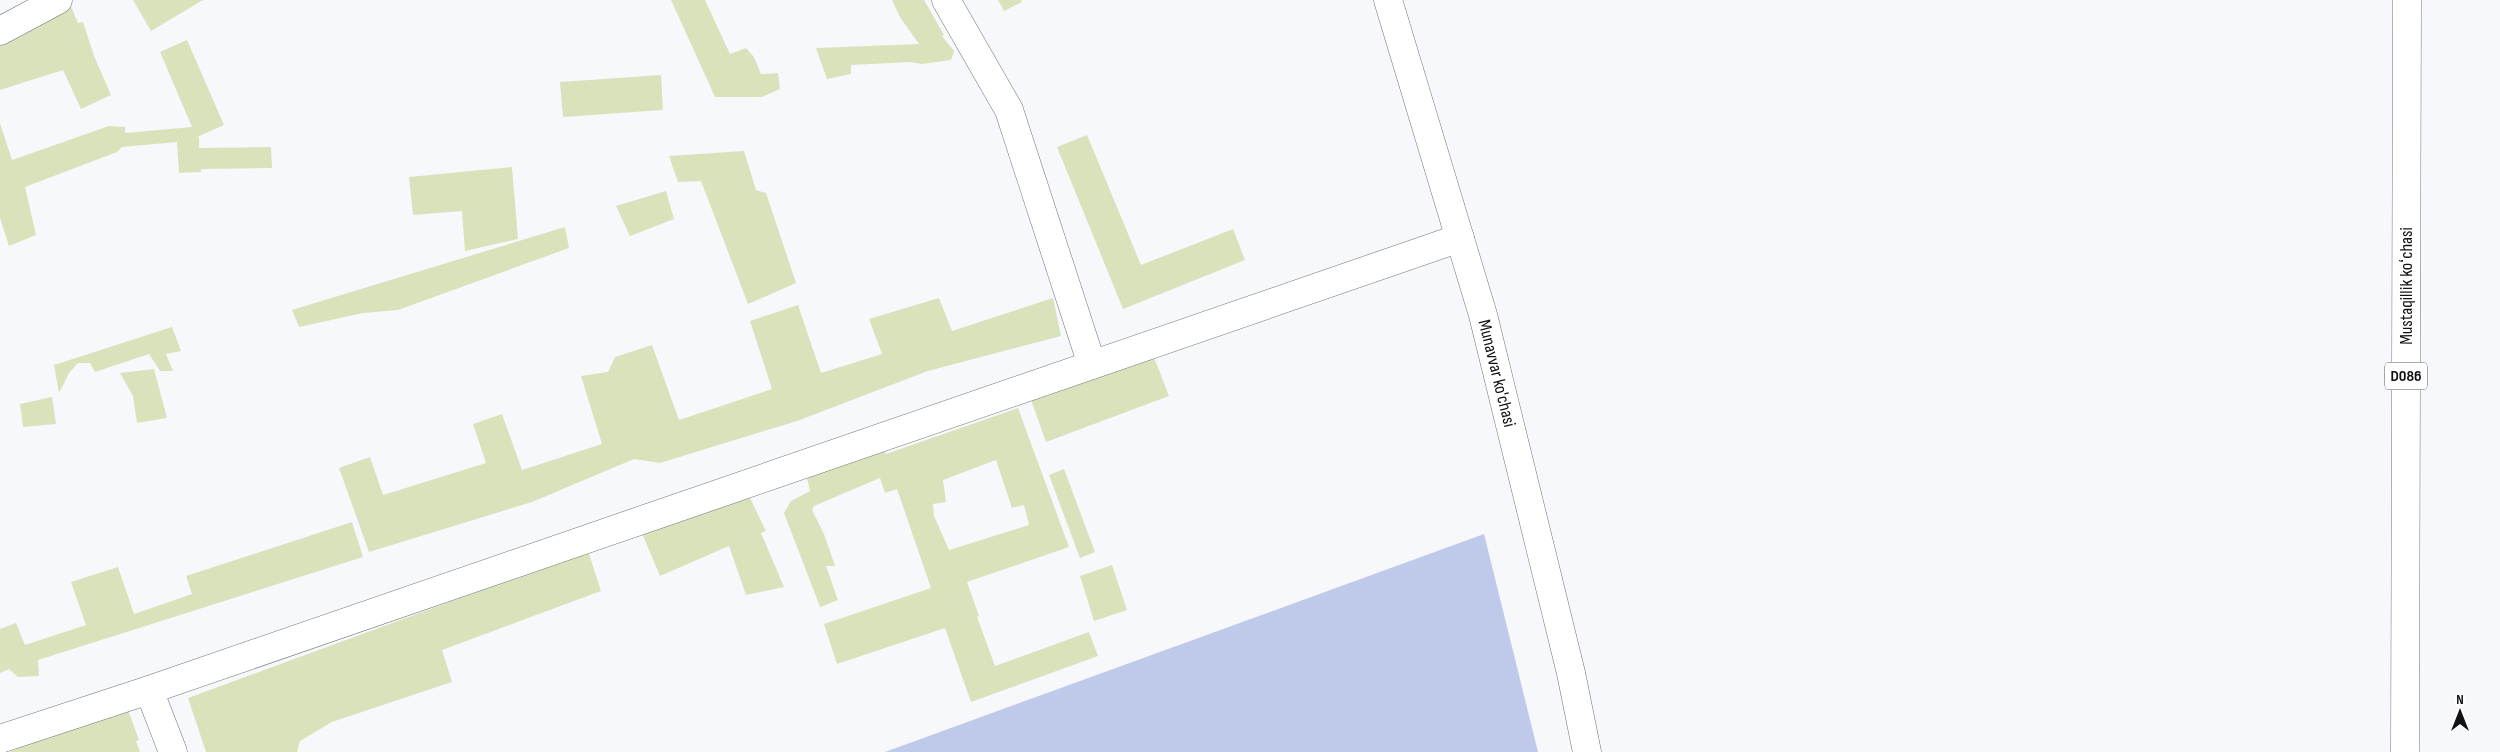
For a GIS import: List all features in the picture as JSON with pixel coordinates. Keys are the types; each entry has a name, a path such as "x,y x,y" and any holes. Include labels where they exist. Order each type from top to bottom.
{"street":[{"path":"0,31 58,0"},
{"path":"946,0 1009,110 1092,365"},
{"name":"Munavvar ko'chasi","path":"1388,0 1483,314 1571,673 1588,752"},
{"name":"Mustaqillik koʻchasi","path":"2405,752 2407,0"},
{"path":"0,740 1460,238"},
{"path":"149,690 173,752"}],"shaded area":[{"path":"1484,534 1538,752 885,752"}],"building":[{"path":"133,0 203,0 151,31"},
{"path":"671,0 705,0 730,54 746,48 754,57 761,74 778,73 780,89 762,97 715,97"},
{"path":"892,0 924,0 944,35 942,36 954,51 951,60 922,64 911,62 851,65 851,74 827,79 816,48 919,44 900,17"},
{"path":"998,0 1021,0 1022,2 1004,11"},
{"path":"70,4 78,23 83,22 94,56 111,95 81,109 63,70 0,90 0,37"},
{"path":"187,40 224,125 197,137 199,137 199,148 271,147 272,168 201,169 201,172 179,173 177,142 122,147 117,152 25,187 36,235 9,246 0,218 0,123 12,160 109,126 125,127 125,133 192,127 160,52"},
{"path":"661,75 663,110 563,117 560,82"},
{"path":"1087,135 1141,265 1233,229 1245,260 1123,309 1057,147"},
{"path":"744,151 756,190 766,193 796,283 748,304 701,181 678,182 669,156"},
{"path":"512,167 518,239 465,251 462,211 413,215 409,177"},
{"path":"666,191 674,219 630,236 616,206"},
{"path":"565,227 569,248 398,310 363,313 299,327 292,310"},
{"path":"939,298 952,331 1053,298 1061,336 928,371 797,421 660,463 634,459 532,502 369,552 339,468 370,457 383,495 486,463 473,424 502,414 522,470 602,444 581,376 608,372 615,357 652,345 679,420 772,389 750,321 798,305 821,373 882,354 869,319"},
{"path":"172,327 181,351 166,354 173,371 160,371 149,354 95,372 90,363 78,363 69,373 59,393 54,365"},
{"path":"1152,352 1169,396 1046,442 1030,397"},
{"path":"154,369 167,418 137,423 133,396 120,373"},
{"path":"52,397 56,424 23,427 20,404"},
{"path":"1018,408 1069,547 967,582 979,616 977,617 995,666 1089,632 1098,656 971,702 945,628 837,664 824,624 931,588 897,489 885,493 880,478 814,506 812,510 824,534 835,566 826,566 838,600 820,607 784,513 791,501 810,491 806,474 882,448 886,454","holes":["996,460 1012,508 1024,505 1029,525 949,550 934,516 933,504 946,502 943,480"]},
{"path":"1064,469 1095,552 1080,558 1049,475"},
{"path":"750,498 766,531 761,533 784,587 746,595 729,546 660,576 641,531"},
{"path":"352,522 363,557 38,660 39,676 18,677 9,669 0,673 0,629 16,623 25,645 86,625 71,582 118,567 134,614 192,594 186,576"},
{"path":"588,551 601,591 442,650 452,682 332,722 300,741 297,752 206,752 188,698"},
{"path":"1112,565 1127,610 1094,621 1080,576"},
{"path":"123,707 128,710 139,740 136,741 140,752 9,752"}]}
